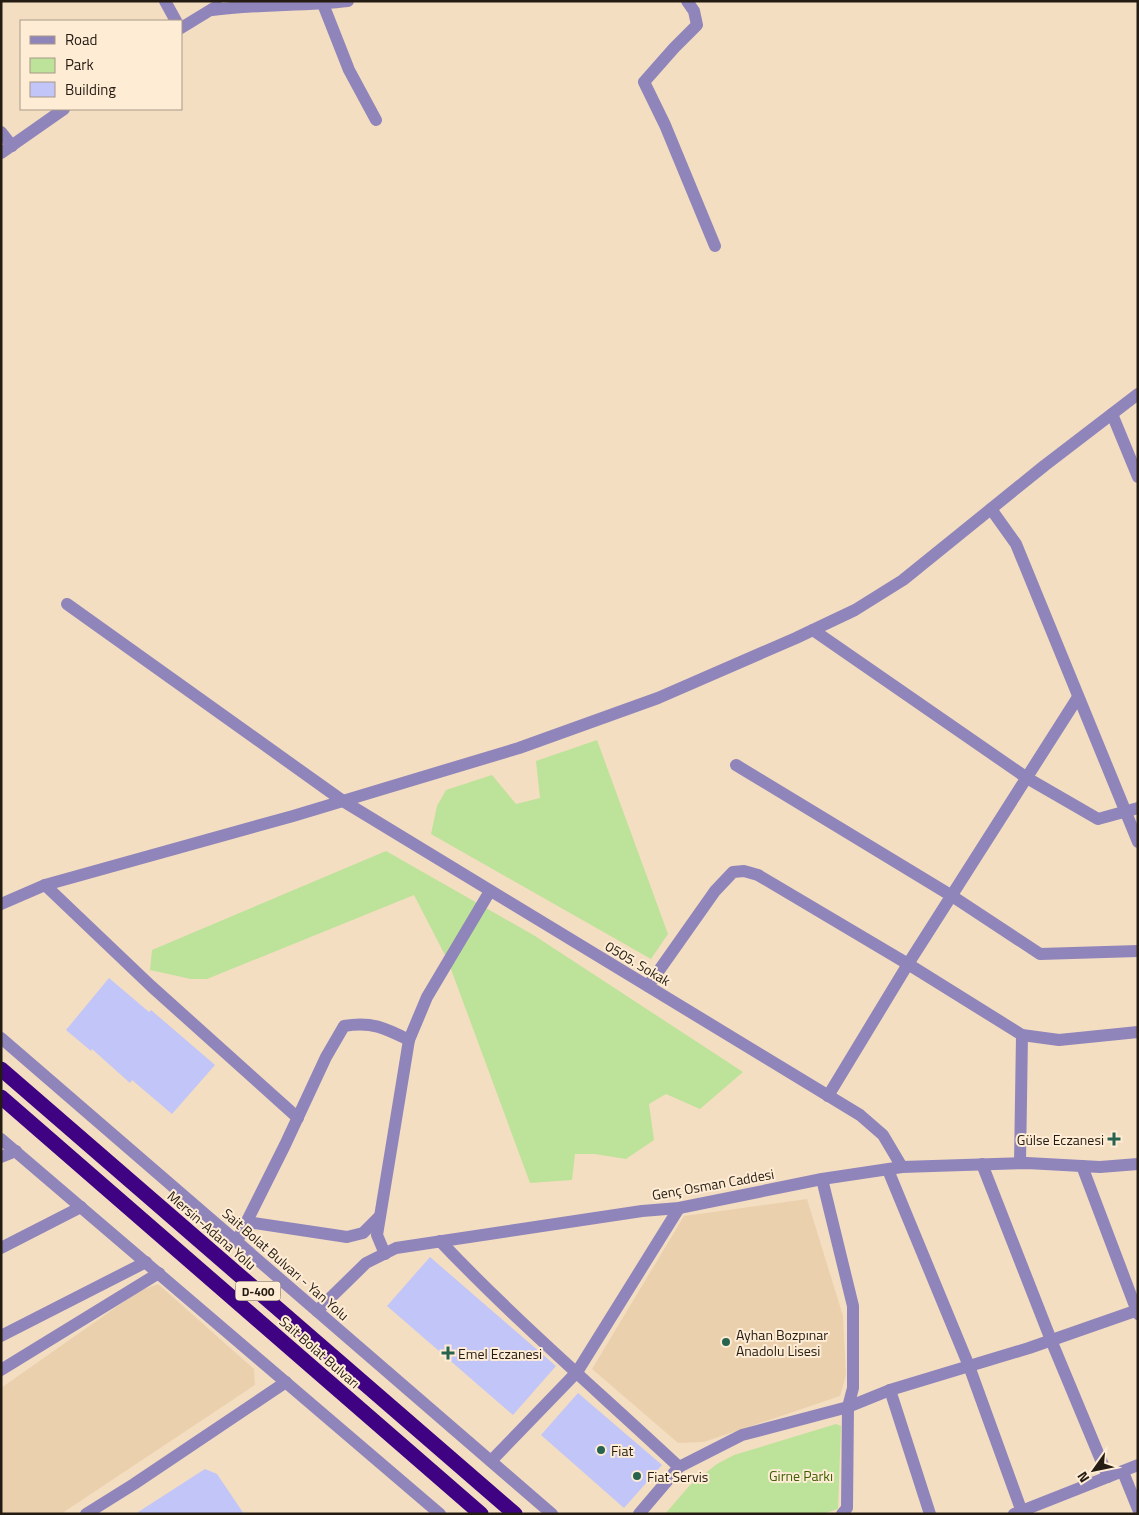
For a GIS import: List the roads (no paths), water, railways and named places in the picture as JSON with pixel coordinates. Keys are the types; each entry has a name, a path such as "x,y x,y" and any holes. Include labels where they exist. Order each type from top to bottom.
{"highway":[{"name":"Mersin-Adana Yolu","path":"1,1069 516,1514"},
{"name":"Sait Bolat Bulvarı","path":"1,1098 481,1514"}],"street":[{"path":"165,1 175,20"},
{"path":"182,27 217,6 324,4 348,1"},
{"path":"687,1 694,11 698,26 674,48 644,82 665,125 715,246"},
{"path":"324,4 349,70 376,120"},
{"path":"1,132 6,149 63,110"},
{"path":"1,904 45,885 343,801 519,748 648,702 813,630 856,610 903,580 1138,394"},
{"path":"1112,414 1138,477"},
{"path":"991,509 1016,544 1138,842"},
{"name":"0505. Sokak","path":"68,604 343,801 860,1115 883,1135 902,1167"},
{"path":"813,630 1027,778 1098,819 1138,808"},
{"path":"828,1096 908,964 1078,697"},
{"path":"736,765 952,896 1040,954 1138,951"},
{"path":"648,986 715,891 733,872 744,871 758,874 1022,1035 1059,1040 1138,1032"},
{"path":"45,885 137,972 298,1118"},
{"path":"385,1254 377,1235 409,1040 427,996 490,891"},
{"path":"237,1241 326,1057 344,1026 360,1023 385,1028 409,1040"},
{"path":"1020,1163 1022,1035"},
{"name":"Sait Bolat Bulvarı - Yan Yolu","path":"1,1038 552,1514"},
{"path":"1,1139 286,1382 433,1512"},
{"path":"1,1156 16,1151"},
{"name":"Genç Osman Caddesi","path":"317,1311 366,1263 396,1248 642,1211 679,1208 822,1179 902,1167 1020,1163 1100,1167 1138,1164"},
{"path":"982,1164 1108,1477"},
{"path":"639,1514 679,1467 742,1435 848,1407 890,1390 1137,1312 1082,1166"},
{"path":"888,1170 969,1366 1018,1513 1138,1465"},
{"path":"822,1179 853,1306 852,1388 848,1407 846,1508 842,1514"},
{"path":"1,1248 81,1207"},
{"path":"491,1461 577,1372 679,1208"},
{"path":"247,1222 347,1237 363,1233 380,1216"},
{"path":"440,1241 483,1286 679,1467"},
{"path":"1,1336 146,1262"},
{"path":"1,1370 159,1273"},
{"path":"86,1514 286,1382"},
{"path":"890,1390 930,1514"},
{"path":"1123,1472 1138,1509"}],"place":[{"name":"Gülse Eczanesi","path":"1114,1139"},
{"name":"Ayhan Bozpınar Anadolu Lisesi","path":"726,1342"},
{"name":"Emel Eczanesi","path":"448,1353"},
{"name":"Fiat","path":"601,1450"},
{"name":"Fiat Servis","path":"637,1476"}],"park label":[{"name":"Girne Parkı","path":"801,1475"}]}
